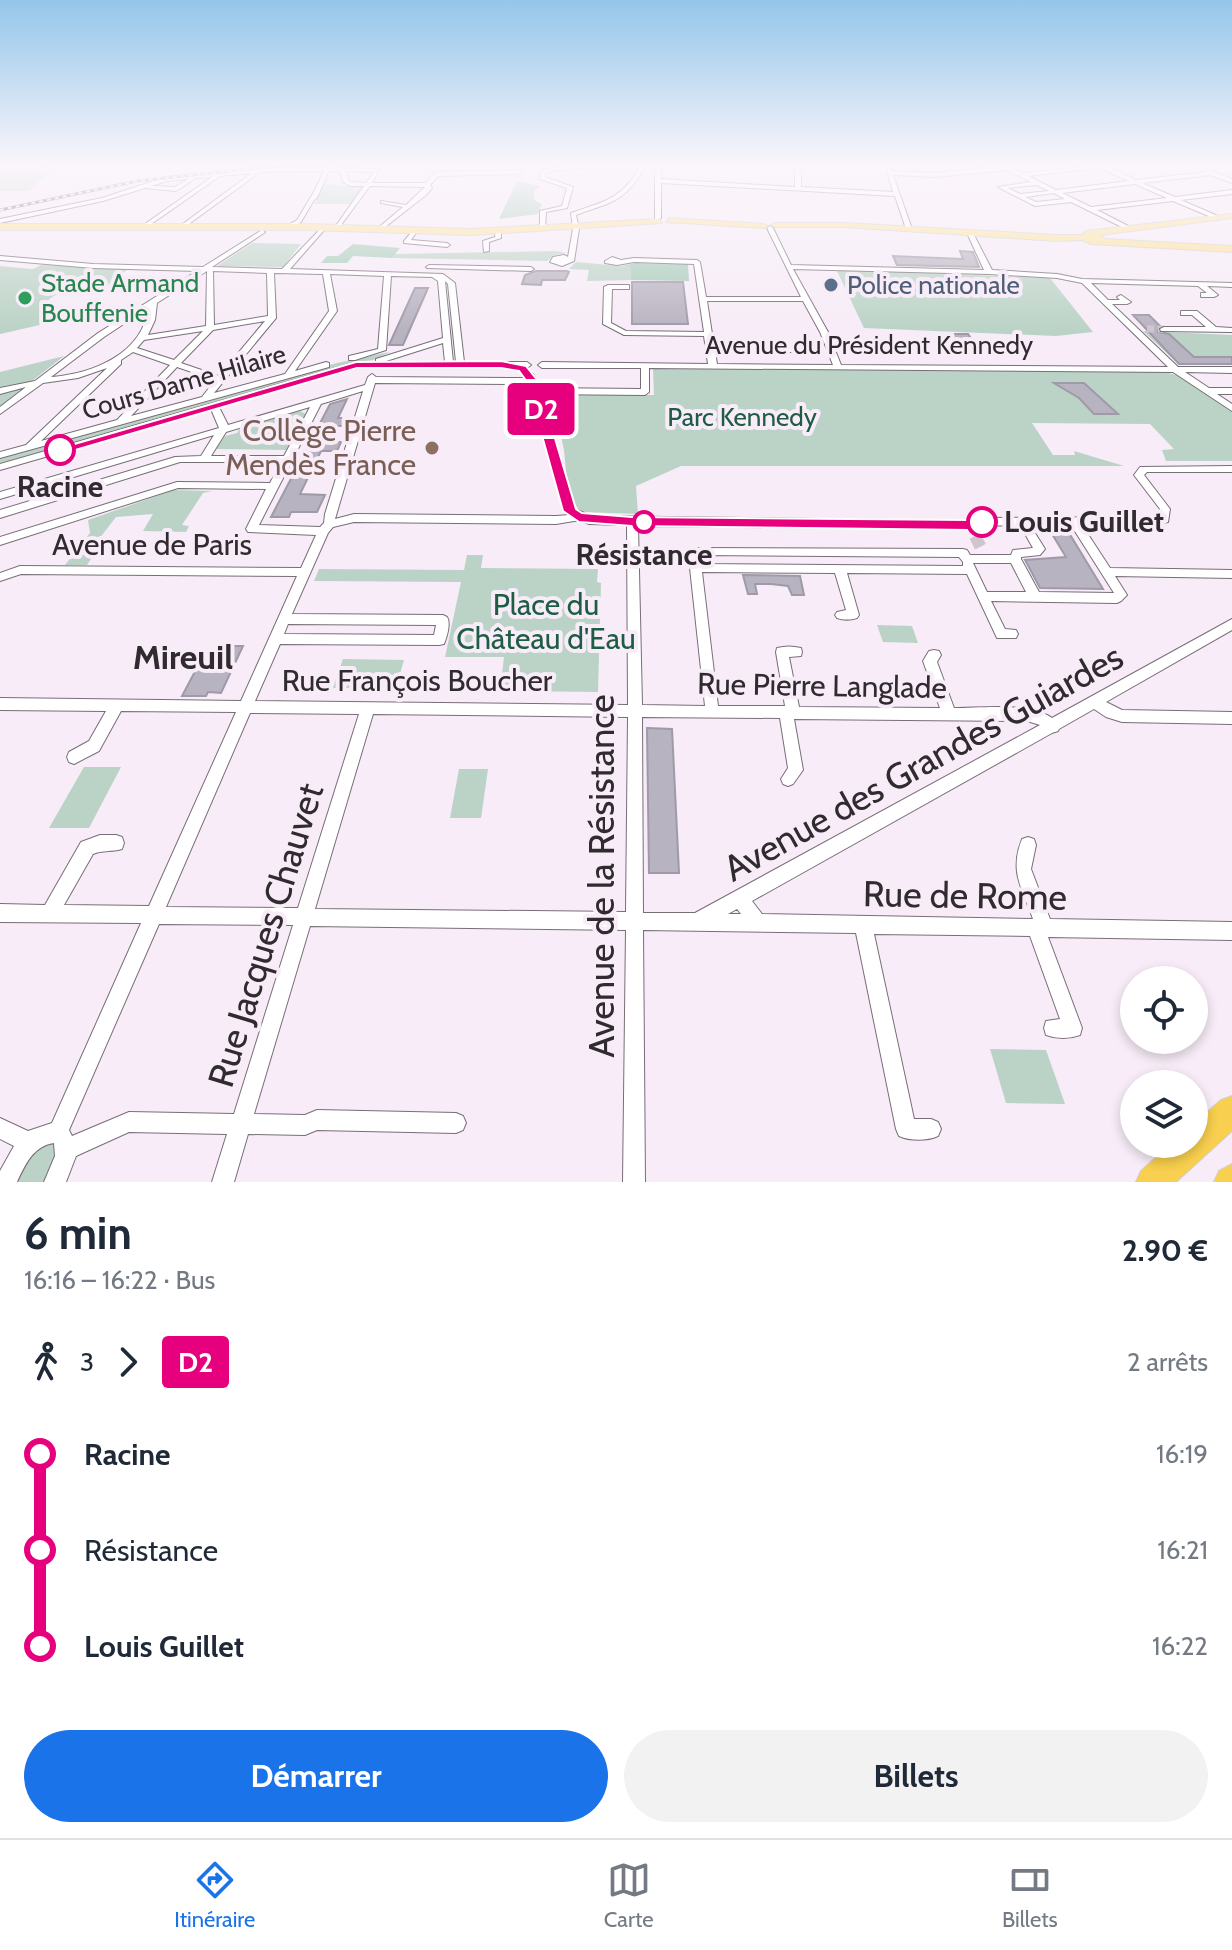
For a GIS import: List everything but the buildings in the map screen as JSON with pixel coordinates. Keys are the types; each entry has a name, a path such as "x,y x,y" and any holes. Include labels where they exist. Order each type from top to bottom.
{"highway":[{"path":"1152,1182 1232,1111"}],"main road":[{"path":"0,224 182,227 262,232 300,226 498,231 649,220"},
{"path":"690,220 1069,238 1096,237 1130,229 1201,220"},
{"path":"1096,237 1113,242 1232,249"}],"street":[{"path":"144,227 154,220"},
{"path":"182,227 191,220"},
{"path":"300,226 302,220"},
{"path":"338,227 343,220"},
{"path":"380,229 390,220"},
{"path":"542,229 544,220"},
{"path":"571,260 575,220"},
{"path":"906,220 909,229"},
{"path":"1112,220 1130,229"},
{"path":"770,226 788,267 824,332 838,367"},
{"path":"287,268 320,227"},
{"path":"415,230 406,242 447,245"},
{"path":"486,251 486,241 498,238 498,231"},
{"path":"0,411 137,312 153,306 262,232"},
{"path":"970,233 989,272"},
{"path":"0,258 85,266 206,270 270,271 287,268 441,272 451,283 460,364"},
{"path":"617,263 634,260 697,262 713,366"},
{"path":"788,267 989,272 1057,276 1082,281 1232,285"},
{"path":"287,268 388,273 531,269"},
{"path":"120,423 210,328 206,270"},
{"path":"205,398 272,318 270,271"},
{"path":"288,375 333,311 326,272"},
{"path":"441,272 449,364"},
{"name":"Cours Dame Hilaire","path":"0,467 27,454 120,423 381,352 388,273"},
{"path":"1082,281 1176,370 1232,408"},
{"path":"1201,285 1214,295 1204,295"},
{"path":"626,287 608,287 607,324 615,330 624,333 708,334"},
{"path":"1107,302 1127,302 1121,297"},
{"path":"702,299 806,299"},
{"path":"134,351 144,338 153,306"},
{"path":"1184,313 1194,313 1214,330"},
{"path":"144,338 272,318"},
{"path":"1135,329 1147,329"},
{"path":"1164,329 1232,330"},
{"path":"0,391 108,366 156,336"},
{"path":"55,1182 63,1141 155,914 326,528 373,375 386,357 447,339"},
{"path":"710,349 810,350"},
{"path":"134,351 220,379"},
{"name":"Avenue du Président Kennedy","path":"373,375 449,364 501,364 534,374 561,365 1232,370"},
{"path":"0,496 318,400 373,375 534,374 645,392 645,365"},
{"path":"32,486 27,454 108,366"},
{"name":"Cours Dame Hilaire","path":"0,455 27,454 352,366 373,375"},
{"path":"534,374 574,514"},
{"path":"1206,391 1232,391"},
{"path":"318,400 252,529 326,528 354,518 556,520 574,514 632,522 972,530 980,522 1164,519 1165,509 1140,472 1149,468 1232,469"},
{"path":"214,405 224,428"},
{"path":"204,459 224,428"},
{"path":"184,440 216,442"},
{"path":"0,514 179,459 287,459"},
{"path":"63,477 66,494"},
{"path":"0,541 177,485 273,486"},
{"path":"983,596 1117,598 1121,595 1074,521"},
{"name":"Avenue de la Résistance","path":"632,522 635,709 634,1182"},
{"path":"1023,522 1039,549 1036,552 1017,553 1015,559 1035,597"},
{"path":"712,710 695,551 963,553 1001,634 1012,634"},
{"path":"696,568 840,569 969,564 984,553 1015,559"},
{"path":"840,569 853,615 841,615"},
{"name":"Avenue de Paris","path":"0,577 20,570 305,572"},
{"path":"1106,572 1232,574"},
{"path":"276,639 439,640 443,620 284,619"},
{"name":"Avenue des Grandes Guiardes","path":"0,913 696,922 1053,727 1232,624"},
{"path":"788,779 796,770 782,652 796,652"},
{"path":"934,655 930,661 949,714"},
{"path":"1095,702 1111,713 1122,716 1232,718"},
{"name":"Rue François Boucher","path":"0,704 635,709"},
{"path":"74,757 94,746 117,705"},
{"name":"Rue Jacques Chauvet","path":"223,1182 368,707"},
{"name":"Rue Pierre Langlade","path":"635,709 1027,715 1043,719 1053,727"},
{"path":"50,913 87,848 100,843 116,843"},
{"path":"1028,845 1023,869 1073,1028 1053,1028"},
{"path":"740,899 758,923"},
{"name":"Rue de Rome","path":"696,922 1232,931"},
{"path":"863,925 906,1129 931,1129"},
{"path":"6,1182 28,1142 42,1133 63,1141 129,1122 305,1125 317,1120 456,1123"},
{"path":"0,1128 28,1142"}],"green space":[{"path":"252,243 301,244 283,267 217,266"},
{"path":"353,244 400,248 392,258 353,256 347,263 321,263 327,256 338,256"},
{"path":"567,253 554,255 547,261 392,258 395,254"},
{"path":"576,262 631,267 631,280 587,281 589,270 569,269"},
{"path":"636,263 688,264 689,281 631,280 631,267 621,266"},
{"name":"Stade Armand Bouffenie","path":"41,265 128,269 103,289 69,287 49,299 53,322 0,334 0,266 33,269"},
{"path":"836,269 1050,278 1093,332 1056,336 864,328"},
{"path":"1143,331 1232,335 1232,357 1171,357"},
{"path":"390,352 373,360 0,464 0,458 337,363"},
{"path":"64,356 0,406 0,372"},
{"name":"Parc Kennedy","path":"653,368 1165,372 1180,376 1232,412 1232,461 1166,461 1162,450 1174,449 1150,424 1032,423 1053,455 1075,455 1074,451 1124,466 681,466 636,486 638,514 582,512 569,490 562,439 546,395 654,395"},
{"path":"300,411 306,414 286,450 216,449 225,436 237,433 240,427"},
{"path":"174,490 212,491 203,493 182,525 189,526 186,532 143,531 153,514 116,517 89,552 95,553 87,565 65,565 90,533 88,520"},
{"name":"Place du Château d'Eau","path":"467,555 483,555 481,568 598,569 597,582 601,583 598,692 500,691 504,657 445,657 461,582 314,581 319,569 464,570"},
{"path":"877,625 912,626 918,643 883,642"},
{"path":"343,659 404,660 396,688 333,688"},
{"path":"84,767 121,767 89,828 49,828"},
{"path":"459,769 488,769 481,818 450,818"},
{"path":"990,1049 1046,1050 1065,1104 1006,1103"},
{"path":"58,1132 55,1182 6,1182 19,1154"}],"tunnel":[{"path":"1147,329 1164,329"},
{"path":"975,536 981,548"}],"bus line":[{"name":"D2","path":"60,450 356,365 501,364 522,369 533,381 570,511 579,517 632,522 969,525 982,522"}],"place":[{"name":"Police nationale","path":"831,285"},
{"name":"Stade Armand Bouffenie","path":"25,298"},
{"name":"Collège Pierre Mendès France","path":"432,448"},
{"name":"Racine","path":"60,450"},
{"name":"Résistance","path":"644,522"},
{"name":"Louis Guillet","path":"982,522"}],"district":[{"name":"Mireuil","path":"183,657"}]}
